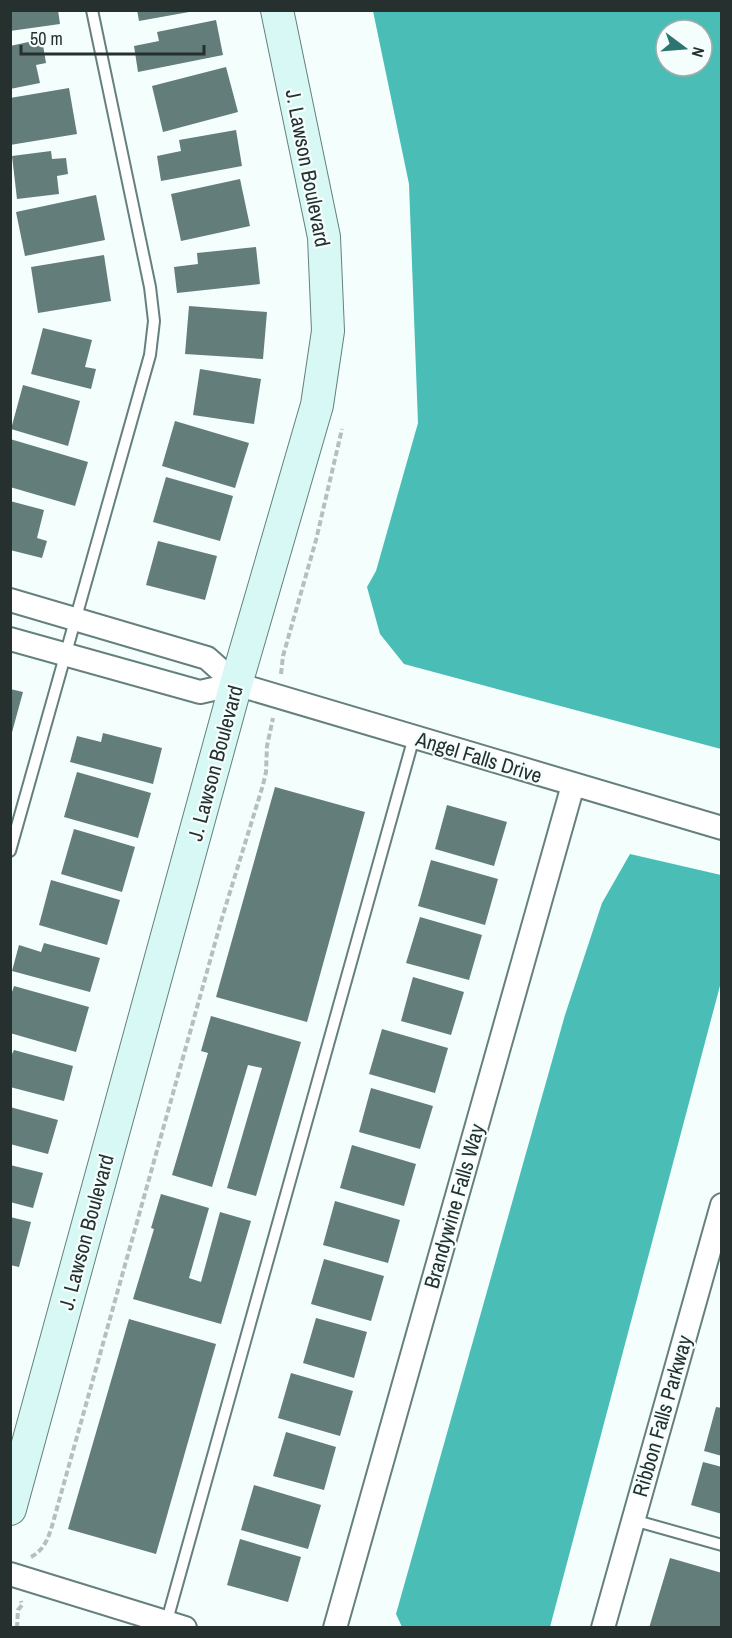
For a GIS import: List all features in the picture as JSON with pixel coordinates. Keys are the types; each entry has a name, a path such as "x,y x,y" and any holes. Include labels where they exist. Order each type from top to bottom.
{"street":[{"name":"J. Lawson Boulevard","path":"10,1509 237,684 317,405 328,332 324,237 277,10"},
{"name":"Angel Falls Drive","path":"10,600 207,658 237,684 722,828"},
{"name":"Angel Falls Drive","path":"10,639 200,692 237,684"},
{"name":"Brandywine Falls Way","path":"335,1628 573,785"},
{"name":"Ribbon Falls Parkway","path":"603,1628 722,1205"},
{"path":"10,1574 172,1626"}],"lane":[{"path":"10,851 150,355 154,321 150,287 92,10"},
{"path":"172,1626 414,737"},
{"path":"633,1520 722,1545"}],"path":[{"path":"29,1559 39,1553 47,1541 52,1526 219,930 263,785 267,746 274,719 269,711"},
{"path":"16,1628 18,1610 22,1605 19,1597"}],"water":[{"path":"373,11 721,11 721,749 404,664 380,634 367,587 376,571 418,423 409,184"},
{"path":"630,854 721,875 721,982 550,1627 402,1627 396,1614 565,1015 602,903"}],"building":[{"path":"10,10 58,10 60,24 10,31"},
{"path":"137,10 189,10 189,12 139,21"},
{"path":"216,20 223,55 138,72 134,46 159,41 157,32"},
{"path":"42,39 46,63 36,65 40,83 10,89 10,46"},
{"path":"226,67 238,112 163,132 152,86"},
{"path":"69,88 77,134 10,145 10,98"},
{"path":"236,130 242,166 161,181 157,156 181,151 179,140"},
{"path":"51,151 52,159 66,158 68,174 57,176 59,194 17,199 12,156"},
{"path":"240,179 250,226 181,241 171,194"},
{"path":"96,195 105,240 25,256 16,212"},
{"path":"256,247 260,284 177,293 174,267 198,264 197,253"},
{"path":"104,255 111,301 38,313 31,267"},
{"path":"189,306 267,312 263,359 185,354"},
{"path":"43,328 92,340 85,367 96,369 91,389 31,374"},
{"path":"200,369 261,379 254,424 193,415"},
{"path":"23,385 80,401 68,446 11,429"},
{"path":"175,421 249,443 235,488 162,466"},
{"path":"10,439 88,462 75,506 10,487"},
{"path":"166,477 233,496 220,541 153,522"},
{"path":"10,501 44,510 37,538 47,541 42,558 10,550"},
{"path":"158,541 217,556 205,600 146,585"},
{"path":"10,689 23,692 11,736 10,736"},
{"path":"103,733 162,748 153,784 70,762 77,736 101,742"},
{"path":"77,772 151,793 138,838 64,817"},
{"path":"275,787 365,812 307,1022 216,997"},
{"path":"447,805 507,822 494,866 435,849"},
{"path":"74,829 135,847 122,892 61,874"},
{"path":"431,860 498,879 485,925 418,906"},
{"path":"51,880 120,900 107,945 39,925"},
{"path":"420,917 482,935 469,980 406,963"},
{"path":"44,943 100,958 90,992 12,971 19,945 41,952"},
{"path":"413,977 464,992 451,1035 401,1021"},
{"path":"14,986 89,1007 76,1052 10,1033 10,998"},
{"path":"211,1016 301,1042 256,1196 227,1188 262,1068 248,1065 212,1187 172,1175 208,1053 201,1051"},
{"path":"382,1029 448,1048 435,1093 369,1074"},
{"path":"14,1050 73,1066 64,1101 10,1087 10,1058"},
{"path":"371,1088 433,1106 420,1149 359,1132"},
{"path":"10,1107 58,1120 48,1154 10,1144"},
{"path":"352,1145 416,1164 404,1206 340,1188"},
{"path":"10,1165 43,1173 33,1208 10,1202"},
{"path":"161,1194 209,1208 189,1278 201,1282 220,1212 251,1221 221,1324 133,1299 154,1229 151,1228"},
{"path":"335,1201 400,1220 388,1263 323,1245"},
{"path":"10,1217 31,1222 19,1267 10,1265"},
{"path":"324,1259 384,1276 371,1321 311,1304"},
{"path":"316,1318 367,1332 354,1378 303,1363"},
{"path":"129,1319 216,1344 156,1554 68,1529"},
{"path":"291,1373 353,1391 340,1436 278,1418"},
{"path":"716,1407 722,1408 722,1456 704,1451"},
{"path":"286,1432 336,1447 324,1490 273,1476"},
{"path":"703,1462 722,1467 722,1514 691,1505"},
{"path":"254,1485 321,1505 308,1549 241,1530"},
{"path":"240,1539 301,1557 288,1602 227,1585"},
{"path":"670,1558 722,1573 722,1628 649,1628"}]}
